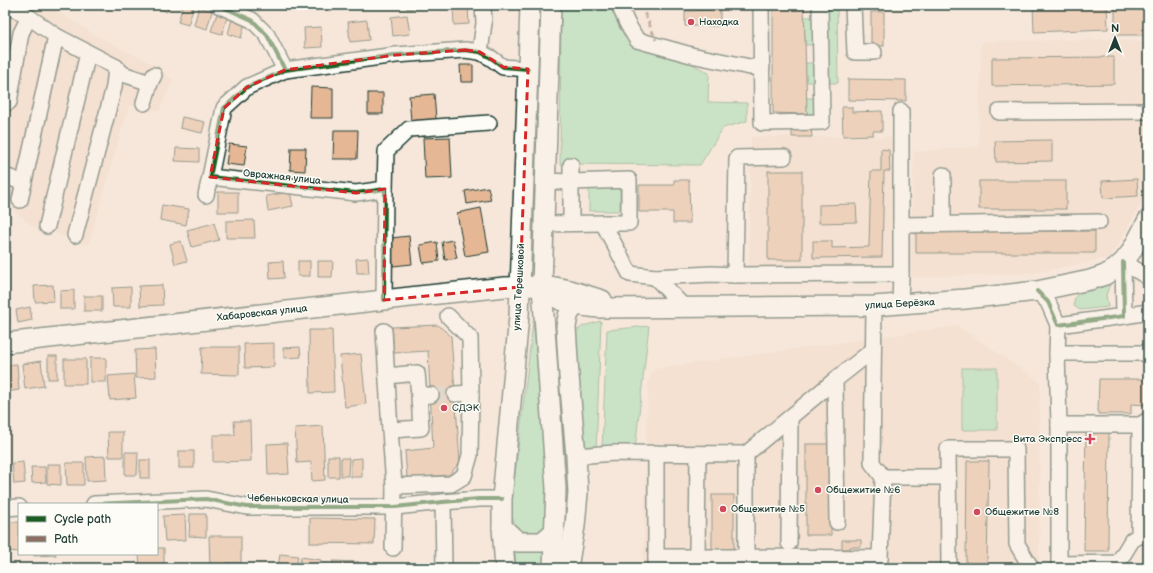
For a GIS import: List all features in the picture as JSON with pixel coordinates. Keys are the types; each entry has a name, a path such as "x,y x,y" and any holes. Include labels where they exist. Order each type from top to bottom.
{"main road":[{"name":"улица Терешковой","path":"505,568 502,527 502,499 520,287 530,5"},
{"path":"551,5 542,286 556,489 552,568"},
{"name":"улица Берёзка","path":"542,286 553,296 563,302 574,305 600,308 874,306 965,300 1037,291 1090,280 1105,274 1123,262 1131,252 1148,220"},
{"name":"улица Берёзка","path":"520,287 542,286 570,290 622,308"},
{"name":"Хабаровская улица","path":"5,343 384,300 520,287"},
{"path":"568,568 575,526 578,493 568,376 566,328 568,316 574,305"},
{"path":"502,527 518,542 542,542 555,531"}],"street":[{"path":"7,5 29,17 56,36 116,67 123,74 152,79 144,103"},
{"path":"218,5 252,20 267,35 285,70"},
{"path":"480,52 484,23 483,5"},
{"path":"619,5 637,40 691,55 750,67 762,67"},
{"path":"761,5 762,123 822,122 820,5"},
{"path":"853,5 855,52 874,52"},
{"path":"5,101 9,102 10,68 21,32 29,17"},
{"path":"20,200 56,36"},
{"path":"206,195 224,108 247,87 285,70 396,55 465,50 480,52 503,67 528,69"},
{"path":"47,226 88,52"},
{"path":"75,234 114,87 116,67"},
{"path":"900,305 901,111"},
{"path":"999,112 1148,111"},
{"path":"384,300 386,151 409,129 489,123"},
{"path":"735,274 737,158 784,158"},
{"path":"570,223 571,165"},
{"path":"943,224 944,175"},
{"path":"5,176 24,183"},
{"name":"Овражная улица","path":"210,177 356,193 385,189"},
{"path":"544,224 629,223 629,180 571,182 545,181"},
{"path":"901,225 1099,222"},
{"path":"603,223 630,274 655,277 735,274 901,274"},
{"path":"1123,262 1148,277"},
{"path":"1123,262 1124,316"},
{"path":"655,277 684,307"},
{"path":"1037,291 1048,302 1058,325 1059,564 1118,563 1132,540 1143,536 1144,423 1059,425"},
{"path":"656,453 656,562 697,557 746,557 879,563 883,477 872,463 874,306"},
{"path":"1058,325 1148,312"},
{"path":"394,486 451,484 464,476 470,455 470,338 448,316"},
{"path":"384,331 394,486 393,548"},
{"path":"576,456 614,453 746,454 873,350"},
{"path":"1057,354 1148,353"},
{"path":"387,376 417,373 425,396 420,428 390,430"},
{"path":"835,380 837,522"},
{"path":"455,394 471,393"},
{"path":"789,543 790,418"},
{"path":"949,568 948,449 1016,449 1017,544 1030,568"},
{"path":"697,557 698,454"},
{"path":"746,454 746,557"},
{"path":"883,477 948,477"},
{"name":"Чебеньковская улица","path":"116,503 206,499 247,507 394,507 479,499 502,499"},
{"path":"443,502 444,568"},
{"path":"5,508 18,507"}],"highlighted area":[{"path":"465,50 480,52 503,67 528,69 520,287 384,300 385,189 356,193 210,177 224,108 247,87 285,70 396,55"}],"shaded area":[{"path":"5,5 48,5 95,35 154,65 173,80 159,111 129,105 88,245 31,225 11,208 5,197"},
{"path":"1110,39 1148,43 1148,188 1116,248 1109,258 1032,273 911,277 910,256 914,152 979,147 981,42"},
{"path":"751,137 893,137 891,265 749,267"},
{"path":"958,326 1040,382 1039,568 643,568 648,384 654,369"}],"green space":[{"path":"561,5 610,5 621,30 638,47 681,58 709,73 708,102 747,103 747,121 723,128 700,165 560,164"},
{"path":"827,5 837,5 838,83 828,83"},
{"path":"804,17 816,17 816,45 805,45"},
{"path":"805,63 817,63 817,82 805,82"},
{"path":"806,98 817,98 818,117 807,117"},
{"path":"589,187 620,187 620,211 589,211"},
{"path":"1110,284 1106,295 1108,307 1080,310 1074,306 1074,300 1078,293"},
{"path":"601,321 596,453 582,450 574,333 583,326"},
{"path":"533,322 551,491 548,526 542,532 534,534 522,530 516,525 513,519 512,511 513,491"},
{"path":"649,326 635,449 602,449 607,330"},
{"path":"557,341 574,478 569,503 568,480 559,402 555,347"},
{"path":"962,368 997,368 997,430 962,430"},
{"path":"515,550 530,552 546,551 544,568 516,568"}],"building":[{"path":"171,5 167,12 153,6"},
{"path":"183,5 194,6 188,25 178,22"},
{"path":"407,5 427,5 427,6 407,9"},
{"path":"468,5 469,24 454,25 453,6"},
{"path":"773,5 804,5 807,114 773,113"},
{"path":"1033,5 1107,5 1108,29 1034,32"},
{"path":"1115,6 1148,6 1148,35 1115,35"},
{"path":"199,7 212,11 207,29 194,25"},
{"path":"720,10 720,26 685,26 685,11"},
{"path":"871,12 884,12 884,46 871,46"},
{"path":"217,14 227,18 222,34 211,31"},
{"path":"407,15 410,34 393,36 391,17"},
{"path":"232,19 245,23 241,38 228,34"},
{"path":"367,20 369,40 350,42 348,22"},
{"path":"321,27 322,47 305,48 304,28"},
{"path":"1114,57 1114,84 992,86 992,58"},
{"path":"460,65 473,65 473,82 461,82"},
{"path":"848,79 906,80 906,101 848,100"},
{"path":"311,87 333,88 333,118 310,118"},
{"path":"368,93 383,93 383,114 368,114"},
{"path":"434,94 436,119 411,121 409,96"},
{"path":"842,107 852,107 852,112 882,111 882,131 873,131 873,135 843,136"},
{"path":"182,117 205,122 202,133 180,128"},
{"path":"792,127 811,127 812,137 792,137"},
{"path":"334,130 358,130 357,159 333,159"},
{"path":"450,137 452,178 425,179 423,138"},
{"path":"1052,140 1052,161 996,162 995,141"},
{"path":"229,144 247,146 244,166 226,164"},
{"path":"176,148 199,149 199,162 175,161"},
{"path":"291,148 306,148 305,171 290,170"},
{"path":"881,149 889,150 890,171 884,171 882,257 813,258 813,241 832,241 832,248 869,247 871,171 881,171"},
{"path":"768,171 802,171 802,260 768,260"},
{"path":"1137,179 1138,196 1103,198 1102,181"},
{"path":"674,180 689,180 690,223 673,223 673,212 639,212 639,185 674,185"},
{"path":"979,181 1066,181 1066,209 979,209"},
{"path":"488,187 491,200 467,204 465,191"},
{"path":"218,192 238,192 238,212 218,212"},
{"path":"290,192 293,206 268,211 266,196"},
{"path":"856,204 857,222 819,223 819,205"},
{"path":"162,205 189,209 186,225 160,220"},
{"path":"481,208 489,252 465,256 457,213"},
{"path":"254,220 255,238 226,238 226,221"},
{"path":"214,223 219,240 192,247 187,230"},
{"path":"1095,231 1095,253 916,253 916,232"},
{"path":"409,236 412,264 393,266 391,238"},
{"path":"453,240 457,258 445,260 442,242"},
{"path":"181,241 187,261 175,264 170,244"},
{"path":"437,242 439,261 423,263 420,245"},
{"path":"368,258 369,273 357,273 356,259"},
{"path":"283,261 284,278 270,279 269,262"},
{"path":"298,261 310,261 310,276 298,276"},
{"path":"318,261 333,261 332,277 318,277"},
{"path":"53,285 54,301 35,302 34,286"},
{"path":"162,285 163,305 140,306 139,286"},
{"path":"131,287 131,307 113,307 112,288"},
{"path":"74,290 74,309 60,309 60,291"},
{"path":"84,296 102,296 102,311 84,311"},
{"path":"30,307 32,320 18,323 16,310"},
{"path":"5,311 8,311 10,321 5,322"},
{"path":"438,325 451,336 460,462 449,475 407,478 405,451 433,448 428,351 394,353 392,327"},
{"path":"309,330 332,330 334,392 310,393"},
{"path":"274,343 274,367 245,368 244,344"},
{"path":"202,347 239,347 239,375 201,374"},
{"path":"300,347 301,357 284,358 283,348"},
{"path":"155,349 156,377 136,378 135,350"},
{"path":"361,354 366,404 345,407 340,356"},
{"path":"48,356 57,356 57,379 48,379"},
{"path":"90,358 106,358 106,382 90,382"},
{"path":"64,359 86,359 86,384 64,384"},
{"path":"41,361 44,386 25,389 22,364"},
{"path":"17,364 19,390 5,392 5,365"},
{"path":"134,374 136,398 110,400 108,376"},
{"path":"1099,379 1148,379 1148,405 1131,404 1131,414 1098,414"},
{"path":"234,421 250,421 251,461 213,462 213,435 235,435"},
{"path":"323,426 325,480 312,481 311,462 297,463 295,428"},
{"path":"1086,431 1109,431 1108,551 1084,551"},
{"path":"108,432 123,432 123,457 109,457"},
{"path":"287,443 289,474 268,475 267,444"},
{"name":"Общежитие №6","path":"806,444 831,444 831,535 806,535"},
{"path":"179,451 194,451 194,468 179,468"},
{"path":"125,452 138,452 137,475 125,475"},
{"path":"105,456 106,480 87,481 86,457"},
{"path":"328,456 339,456 339,477 328,477"},
{"path":"341,458 349,458 348,476 341,476"},
{"path":"362,458 362,477 351,477 351,459"},
{"path":"140,460 150,460 150,478 140,478"},
{"name":"Общежитие №8","path":"967,461 989,461 987,563 966,563"},
{"path":"23,462 25,483 14,484 12,463"},
{"path":"66,463 84,463 84,485 67,485"},
{"path":"47,464 61,464 61,485 47,484"},
{"path":"31,467 45,467 46,482 32,483"},
{"name":"Общежитие №5","path":"712,495 734,495 734,549 712,549"},
{"path":"190,514 206,514 206,537 189,536"},
{"path":"185,515 186,540 165,541 163,516"},
{"path":"310,518 375,519 374,544 310,543"},
{"path":"8,522 18,522 18,552 8,551"},
{"path":"209,536 241,536 241,563 227,563 227,568 210,568"},
{"path":"842,540 861,540 861,547 842,549"},
{"path":"158,548 164,548 164,568 140,568 139,555 158,555"},
{"path":"280,554 298,556 296,568 278,568"},
{"path":"34,555 56,555 34,556"},
{"path":"301,557 321,560 319,568 299,568"},
{"path":"333,561 359,562 359,568 333,568"},
{"path":"362,565 384,566 384,568 362,568"},
{"path":"667,566 734,566 734,568 667,568"}],"tunnel":[{"path":"431,395 455,394"}],"marked path":[{"path":"641,5 656,40"}],"cycle path":[{"path":"218,5 252,20 267,35 285,70 247,87 224,108 210,177 356,193 385,189 384,300"},
{"path":"285,70 396,55 465,50 480,52 503,67 528,69"},
{"path":"1037,291 1048,302 1058,325 1124,316 1123,262"},
{"path":"116,503 206,499 247,507 395,507 479,499 502,499"}],"place":[{"name":"Находка","path":"691,22"},
{"name":"СДЭК","path":"444,408"},
{"name":"Вита Экспресс","path":"1090,439"},
{"name":"Общежитие №6","path":"818,490"},
{"name":"Общежитие №5","path":"723,509"},
{"name":"Общежитие №8","path":"977,512"}]}
